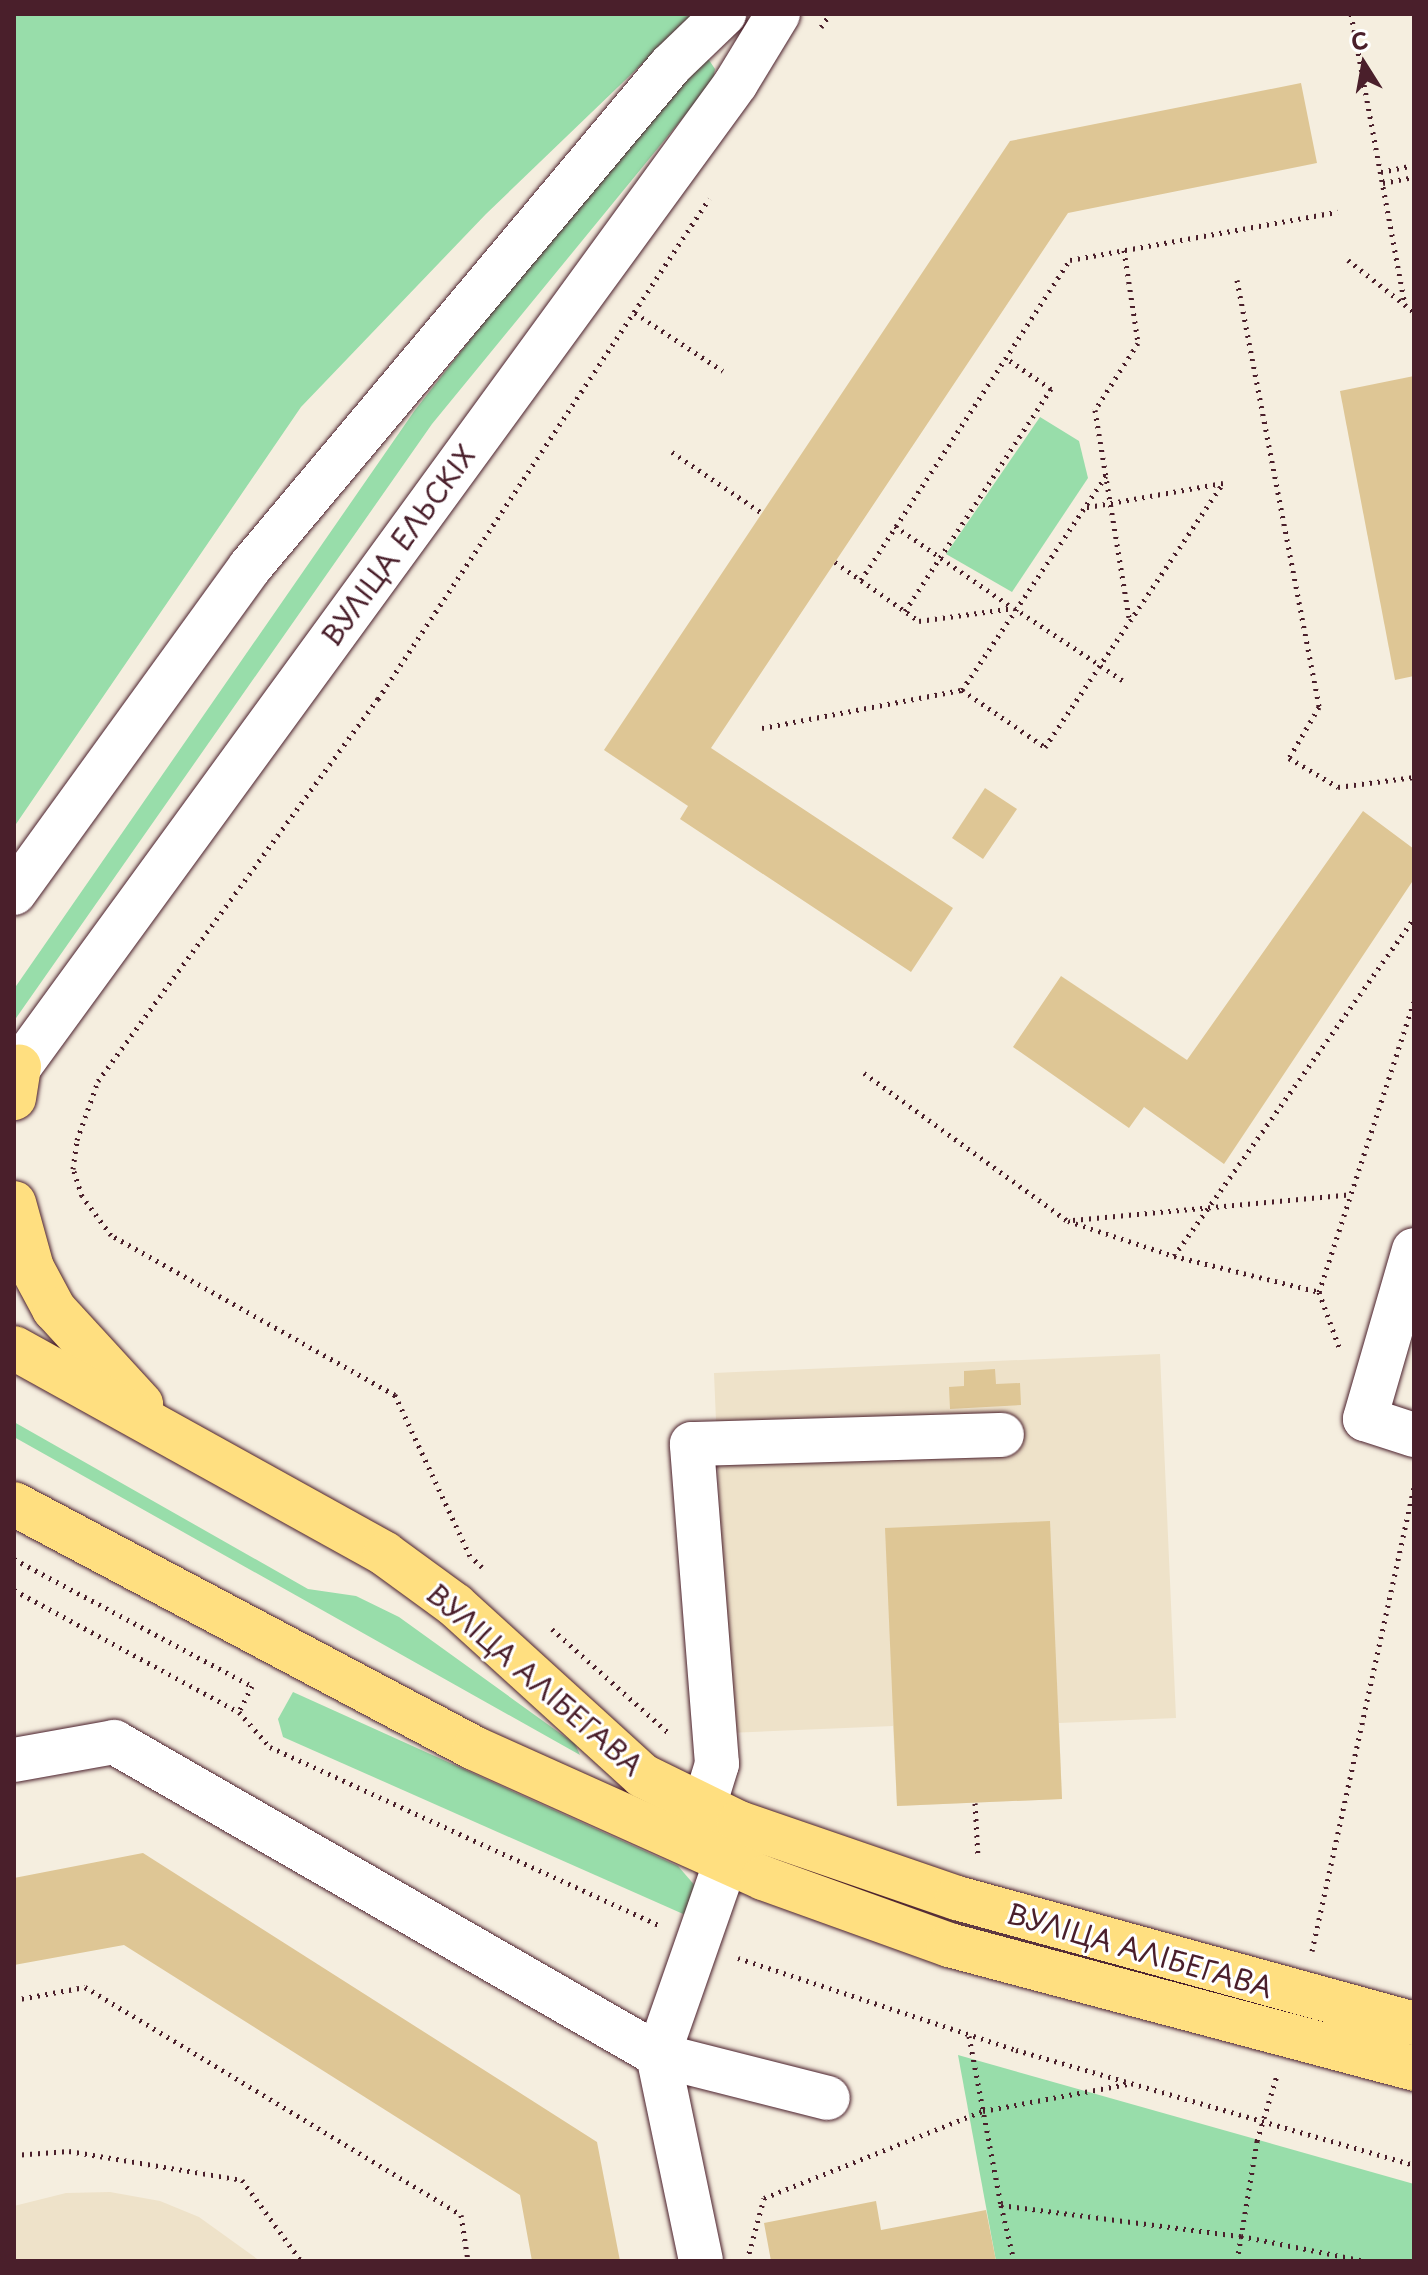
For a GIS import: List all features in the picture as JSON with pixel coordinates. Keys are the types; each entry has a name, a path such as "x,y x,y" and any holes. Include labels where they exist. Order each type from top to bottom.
{"main road":[{"path":"14,1203 32,1268 54,1309 169,1435"},
{"name":"ВУЛІЦА АЛІБЕГАВА","path":"14,1348 385,1554 455,1605 643,1776 724,1830 949,1945 1414,2069"},
{"name":"ВУЛІЦА АЛІБЕГАВА","path":"14,1504 474,1748 724,1830 1414,2024"}],"street":[{"path":"14,893 250,567 671,65 724,14"},
{"name":"ВУЛІЦА ЕЛЬСКІХ","path":"16,1079 736,83 778,14"},
{"path":"1414,1250 1365,1419 1414,1435"},
{"path":"701,2261 658,2055 699,1943 724,1830 692,1444 1002,1435"},
{"path":"14,1760 114,1742 658,2055 828,2098"}],"path":[{"path":"813,40 830,14"},
{"path":"1351,14 1405,305"},
{"path":"1381,172 1414,165"},
{"path":"1383,183 1414,177"},
{"path":"493,1577 470,1556 395,1395 111,1235 82,1196 73,1169 77,1140 98,1081 378,699 711,196"},
{"path":"861,580 1070,260 1338,212"},
{"path":"1124,250 1138,343 1095,410 1129,619"},
{"path":"1348,260 1414,312"},
{"path":"1237,280 1319,707 1289,758 1338,787 1414,777"},
{"path":"635,313 723,371"},
{"path":"905,611 1051,389 1006,358"},
{"path":"672,452 762,513"},
{"path":"962,690 1014,608 1106,476"},
{"path":"762,728 962,690 1045,747 1223,483 1083,508"},
{"path":"895,526 1125,682"},
{"path":"835,562 919,621 1014,608"},
{"path":"1174,1256 1414,918"},
{"path":"864,1073 1068,1221 1174,1256 1319,1292 1414,1002"},
{"path":"1068,1221 1351,1194"},
{"path":"1310,1957 1414,1487"},
{"path":"14,1559 252,1686 239,1712"},
{"path":"14,1590 239,1712 270,1747 699,1943 969,2036 1261,2124 1414,2165"},
{"path":"539,1618 667,1733 717,1764"},
{"path":"962,1853 978,1856 975,1803"},
{"path":"14,2000 85,1987 461,2215 468,2261"},
{"path":"969,2036 1014,2261"},
{"path":"1237,2261 1261,2124 1281,2063"},
{"path":"747,2261 764,2198 983,2111 1128,2084"},
{"path":"14,2155 69,2151 242,2180 301,2261"},
{"path":"1001,2205 1241,2236 1365,2261"}],"shaded area":[{"path":"1160,1354 1176,1718 1059,1723 1062,1799 897,1806 893,1726 729,1733 714,1373"},
{"path":"110,2192 160,2201 199,2217 260,2261 14,2261 14,2206 66,2193"}],"green space":[{"path":"14,14 694,14 486,214 301,407 14,827"},
{"path":"709,60 715,69 713,81 432,424 14,1021 14,989 415,410 688,62"},
{"path":"1040,417 1079,441 1088,478 1012,592 946,554"},
{"path":"14,1422 308,1589 356,1596 399,1617 575,1744 580,1755 14,1437"},
{"path":"293,1692 678,1866 697,1888 699,1921 283,1737 278,1719"},
{"path":"958,2055 1414,2184 1414,2261 996,2261"}],"building":[{"path":"1301,83 1317,163 1068,213 711,748 953,908 911,972 680,819 688,806 604,750 1010,141"},
{"path":"1414,376 1414,676 1395,680 1340,391"},
{"path":"985,788 1017,809 983,859 952,838"},
{"path":"1363,811 1414,849 1414,879 1224,1164 1144,1107 1129,1128 1013,1047 1061,976 1187,1060"},
{"path":"995,1369 996,1384 1020,1383 1021,1405 950,1409 949,1387 964,1386 964,1371"},
{"path":"1050,1521 1062,1799 897,1806 885,1528"},
{"path":"143,1853 597,2142 620,2261 532,2261 520,2195 124,1945 14,1965 14,1878"},
{"path":"876,2201 881,2230 986,2210 996,2261 771,2261 764,2223"}]}
